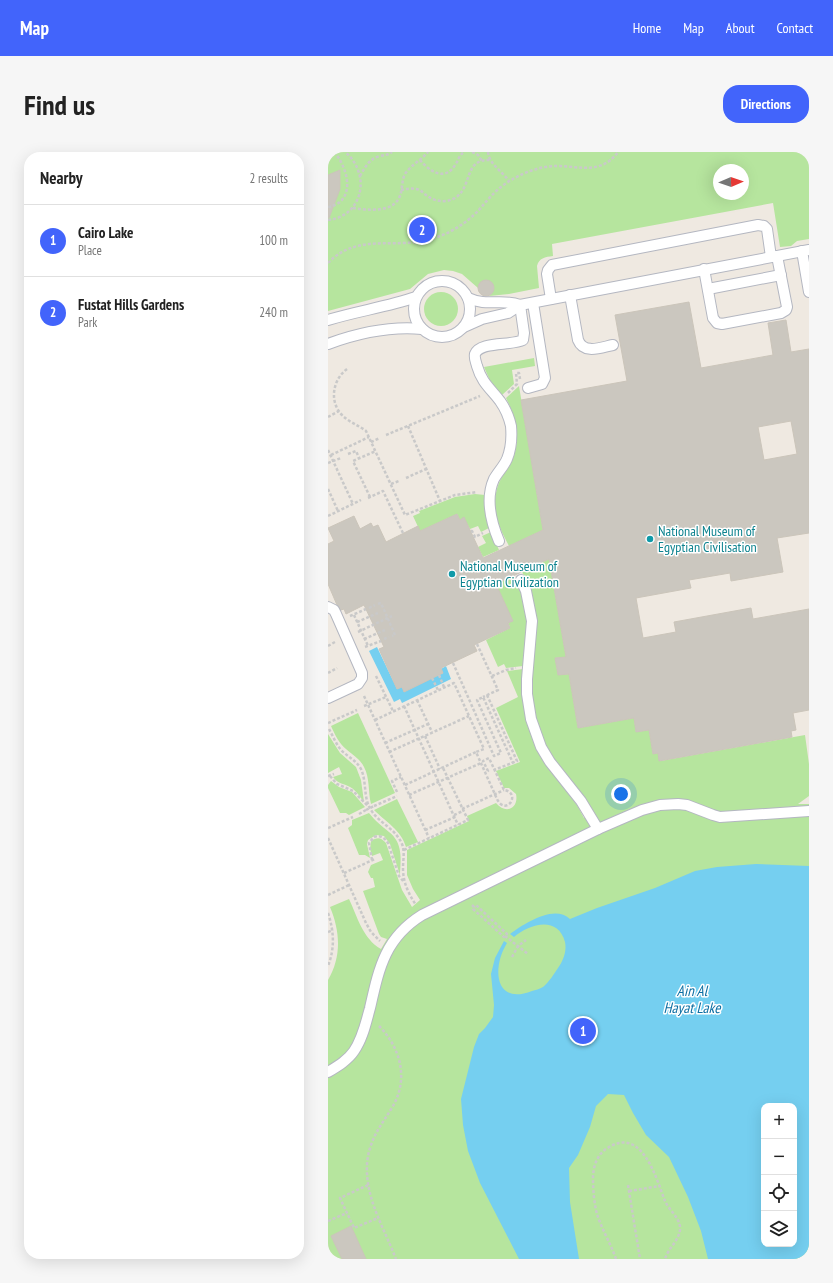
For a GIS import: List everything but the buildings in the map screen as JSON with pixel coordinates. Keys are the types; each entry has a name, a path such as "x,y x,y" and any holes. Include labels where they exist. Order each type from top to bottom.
{"lane":[{"path":"551,299 548,270 552,265 758,225 764,226 769,234 774,256 781,275 787,307 786,310 781,313 722,324 717,323 713,318 704,270"},
{"path":"464,327 470,313 468,298 464,291 458,285 442,280 427,284 416,297 414,313 416,322 422,329 435,337 451,336 464,327 482,319 508,314 520,306 805,250 809,292"},
{"path":"708,289 781,275"},
{"path":"570,295 578,340 582,347 589,350 613,345"},
{"path":"328,320 364,310 396,304 416,297"},
{"path":"468,298 482,303 506,302 520,306"},
{"path":"528,388 542,384 545,378 533,303"},
{"path":"499,541 490,511 491,493 494,480 507,460 512,437 508,416 499,400 484,384 475,358 477,351 482,347 523,340 524,333 520,306"},
{"path":"328,344 353,336 380,330 394,328 422,329"},
{"path":"522,580 526,591 532,621 526,678 531,719 541,747 550,762 581,801 598,829"},
{"path":"328,607 334,610 336,614 362,673 362,678 358,684 328,698"},
{"path":"328,1072 354,1052 360,1040 368,1016 380,967 388,947 402,930 422,915 598,829 642,810 668,804 687,806 720,817 809,811"}],"path":[{"path":"328,206 334,205 342,199 347,185 345,168 334,152"},
{"path":"328,220 341,217 353,208 359,199 360,177 355,164 345,152"},
{"path":"360,177 369,162 377,157 392,152"},
{"path":"353,208 374,209 394,204 399,198 401,184 406,172 428,152"},
{"path":"420,160 431,172 444,173 455,166 460,155 464,152"},
{"path":"472,152 478,155 482,160"},
{"path":"488,152 490,160 509,181"},
{"path":"328,263 346,250 360,245 375,243 410,244 435,238 468,220 493,194 509,181 527,172 547,166 586,168 600,167 612,159 618,152"},
{"path":"401,190 416,188 433,200 451,200 461,193 467,183 471,168 482,160 490,160"},
{"path":"347,369 338,378 335,386 335,402 339,412 348,420 366,431 405,515 462,493 491,493"},
{"path":"386,435 491,392"},
{"path":"328,417 339,412"},
{"path":"408,426 440,501"},
{"path":"330,455 369,437"},
{"path":"371,442 380,438"},
{"path":"328,450 354,504"},
{"path":"348,454 356,451 359,458"},
{"path":"376,451 353,461 369,497 383,491 403,534"},
{"path":"328,463 341,458"},
{"path":"406,478 426,469"},
{"path":"391,484 399,481"},
{"path":"328,489 338,511"},
{"path":"328,516 362,500"},
{"path":"471,531 475,537"},
{"path":"369,608 381,603 381,612 388,618 390,627 395,635 392,636"},
{"path":"357,622 381,612"},
{"path":"354,615 368,646"},
{"path":"361,630 392,616"},
{"path":"364,638 385,630"},
{"path":"363,648 389,637"},
{"path":"328,646 335,642"},
{"path":"453,663 494,756 501,753 477,700 498,690 477,644"},
{"path":"328,673 337,668"},
{"path":"492,676 506,670"},
{"path":"439,675 444,687"},
{"path":"432,678 437,689"},
{"path":"375,720 437,689 454,683 484,749 405,785"},
{"path":"487,695 517,761 494,770"},
{"path":"364,706 386,697 393,711"},
{"path":"483,697 513,763"},
{"path":"417,700 432,732"},
{"path":"368,705 429,838"},
{"path":"404,706 458,825"},
{"path":"328,723 357,710"},
{"path":"389,752 468,716"},
{"path":"385,743 428,724"},
{"path":"329,729 341,750 360,768 369,807"},
{"path":"404,850 468,820 448,778 425,736"},
{"path":"476,752 480,763 499,804 505,806 508,805 512,801 512,795 510,792 504,790 489,758 483,761 488,771 485,773"},
{"path":"409,795 480,763"},
{"path":"334,774 329,776 337,784 353,791 369,807 377,818 398,836 404,850 404,882"},
{"path":"397,792 392,782 401,777"},
{"path":"425,830 504,790"},
{"path":"359,814 396,796"},
{"path":"328,828 353,817"},
{"path":"344,873 373,860 368,847 369,843 374,837 382,837 386,839 398,876 404,882 422,915"},
{"path":"328,838 371,932 378,940 388,947"},
{"path":"328,895 349,885"},
{"path":"505,936 507,934 476,905 473,909 504,937 505,936 528,954"},
{"path":"328,912 333,930 333,947 328,966"},
{"path":"328,932 333,930"},
{"path":"512,957 518,946 526,940"},
{"path":"368,1016 392,1041 397,1051 401,1073 398,1096 372,1140 367,1162 370,1196 396,1259"},
{"path":"616,1259 595,1206 593,1178 594,1167 598,1158 603,1151 618,1143 628,1143 636,1147 649,1161 654,1169 666,1202 678,1220 680,1225 679,1235 665,1259"},
{"path":"368,1185 340,1198 354,1228 378,1218"},
{"path":"628,1185 640,1259"},
{"path":"629,1192 660,1186"},
{"path":"328,1221 347,1213"}],"green space":[{"path":"328,152 809,152 809,239 797,241 791,246 780,247 773,203 552,244 553,256 543,258 539,261 537,266 539,288 489,296 493,292 494,288 491,282 484,281 478,288 462,274 444,270 428,274 410,289 328,311"},
{"path":"441,292 447,293 453,297 457,303 457,315 453,321 447,325 441,326 435,325 429,321 425,315 424,309 425,303 429,297 435,293"},
{"path":"534,358 535,366 512,370 514,384 502,395 492,385 484,367"},
{"path":"519,386 543,530 509,546 500,528 495,508 495,500 499,483 514,456 517,439 517,431 513,414 506,398"},
{"path":"475,494 485,495 489,528 481,532 478,526 470,529 464,518 460,520 457,514 420,531 413,516 420,513 419,511 455,497"},
{"path":"491,532 499,550 483,557 478,547 486,543 482,536"},
{"path":"549,559 566,657 555,658 558,675 569,674 578,728 634,718 636,732 649,730 653,754 658,753 660,761 805,735 809,764 809,796 798,804 809,804 809,1259 328,1259 328,980 336,962 338,944 336,925 330,907 349,899 365,933 375,945 381,949 387,939 381,937 379,934 363,891 375,887 373,878 371,878 368,872 371,865 383,860 380,853 372,856 370,849 371,841 379,838 386,843 402,890 412,907 420,900 407,875 407,850 469,821 467,816 496,803 504,809 514,806 516,803 516,794 509,788 504,788 496,771 520,762 496,708 518,697 507,671 523,669 523,685 546,765 577,805 584,818 594,815 581,792 553,759 544,743 537,724 531,689 536,615 528,584 522,572"},
{"path":"514,576 522,593 527,613 527,631 523,666 506,668 504,664 498,667 486,640 510,628 496,584"},
{"path":"358,713 395,793 371,804 367,776 364,767 358,759 341,744 331,726"},
{"path":"328,734 340,753 356,767 361,780 364,802 354,790 333,777 342,774 339,767 328,773"},
{"path":"331,781 339,787 352,792 365,807 349,815 346,813 340,813 328,788"},
{"path":"397,799 418,842 406,847 397,831 374,810"},
{"path":"369,813 394,836 397,841 401,863 400,875 390,844 384,836 376,835 368,840 367,844 370,858 365,855 359,855 348,828 352,825 352,820"}],"water":[{"path":"377,647 397,689 402,687 404,691 443,673 441,669 446,666 451,679 402,703 400,699 394,702 369,651"},
{"name":"Ain Al Hayat Lake","path":"756,864 809,866 809,1259 708,1259 701,1231 688,1197 669,1157 646,1135 624,1095 608,1094 596,1106 590,1127 578,1155 569,1168 570,1202 579,1259 519,1259 480,1183 468,1151 463,1125 461,1099 474,1047 479,1034 493,1017 494,1005 491,974 495,958 504,941 507,943 499,963 498,973 503,989 510,993 519,994 543,987 555,973 564,956 565,942 561,934 556,928 550,925 542,924 527,928 514,937 510,934 539,917 556,914 563,915 570,919 655,888 695,871 717,867"}],"place":[{"name":"Fustat Hills Gardens","path":"422,230"},
{"name":"National Museum of Egyptian Civilisation","path":"650,539"},
{"name":"National Museum of Egyptian Civilization","path":"452,574"},
{"name":"Cairo Lake","path":"583,1031"}]}
